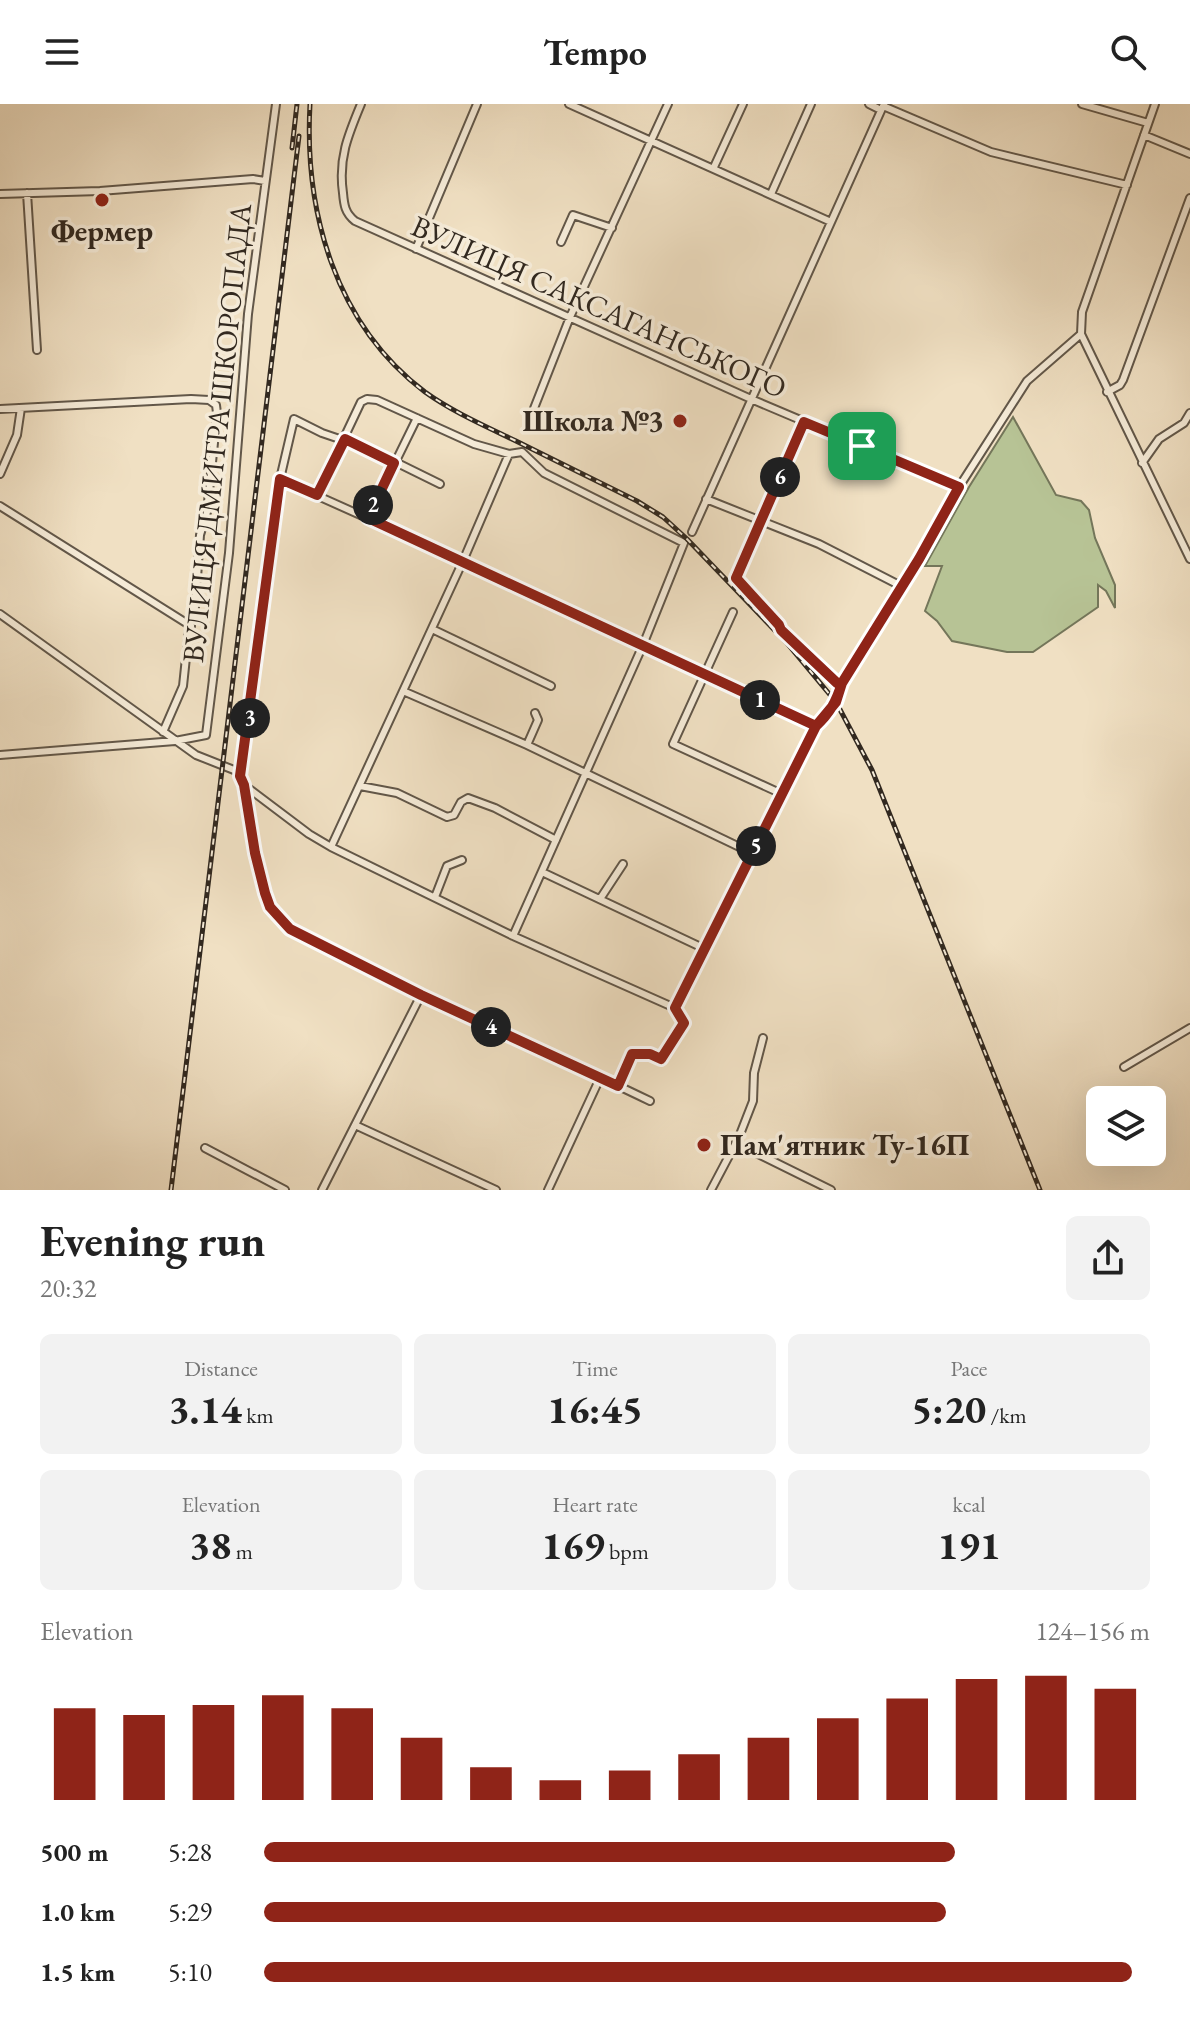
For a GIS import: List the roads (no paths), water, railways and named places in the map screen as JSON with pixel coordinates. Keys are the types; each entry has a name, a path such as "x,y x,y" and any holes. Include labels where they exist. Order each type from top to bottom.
{"street":[{"name":"ВУЛИЦЯ ДМИТРА ШКОРОПАДА","path":"175,741 206,735 229,553 248,314 276,104"},
{"name":"ВУЛИЦЯ САКСАГАНСЬКОГО","path":"361,104 345,143 340,173 345,208 348,216 355,221 751,399 959,487"},
{"path":"416,249 477,104"},
{"path":"569,104 831,222"},
{"path":"593,115 598,104"},
{"path":"529,421 570,317 668,104"},
{"path":"714,167 743,104"},
{"path":"771,194 811,104"},
{"path":"869,104 883,106 991,152 1127,185"},
{"path":"1082,104 1148,123"},
{"path":"1155,104 1082,312 1081,334 1189,554"},
{"path":"692,532 883,106"},
{"path":"1144,135 1190,154"},
{"path":"0,194 100,191 253,179 265,181"},
{"path":"27,193 37,350"},
{"path":"1107,392 1123,380 1190,198"},
{"path":"561,242 573,215 612,228"},
{"path":"675,1008 816,726 836,702 842,683 959,487 1027,381 1081,334"},
{"path":"0,409 191,399 209,400 216,405 209,490 200,535 195,607 183,686 163,732"},
{"path":"317,495 361,402 377,400 474,444 509,454 522,452 544,473 684,543 643,645 513,936"},
{"path":"0,474 17,435 21,408"},
{"path":"1142,463 1159,439 1184,423 1190,413"},
{"path":"368,518 417,418"},
{"path":"240,776 280,479 294,419 322,433 345,439 440,484"},
{"path":"804,422 736,578 792,641 837,683 842,683"},
{"path":"331,847 509,454"},
{"path":"280,479 816,726"},
{"path":"706,499 819,544 901,586"},
{"path":"0,506 191,626"},
{"path":"733,612 674,747 782,794"},
{"path":"0,614 175,741 196,755 234,770 240,776 265,893 279,919 304,937 421,995 650,1101"},
{"path":"432,629 551,686"},
{"path":"403,691 527,745 752,853"},
{"path":"527,745 539,717"},
{"path":"0,755 175,741"},
{"path":"244,785 331,847 513,936 675,1008 684,1023 665,1056 661,1059 650,1054 632,1054 618,1086"},
{"path":"360,786 397,793 447,817 454,815 463,799 468,798 495,808 556,840"},
{"path":"435,897 447,866 462,860"},
{"path":"600,899 623,864"},
{"path":"542,872 705,949"},
{"path":"322,1190 421,995"},
{"path":"1124,1067 1190,1028"},
{"path":"711,1190 736,1143 753,1101 754,1073 763,1038"},
{"path":"548,1190 600,1078"},
{"path":"355,1125 496,1190"},
{"path":"736,1143 831,1190"},
{"path":"205,1148 285,1190"}],"railway":[{"path":"292,148 297,104"},
{"path":"310,104 313,185 320,225 332,263 347,299 368,334 394,365 447,406 663,517 786,642 836,702 872,770 1040,1190"},
{"path":"171,1190 299,136"}],"place":[{"name":"Фермер","path":"102,200"},
{"name":"Школа №3","path":"680,421"},
{"name":"Пам'ятник Ту-16П","path":"704,1145"}]}
